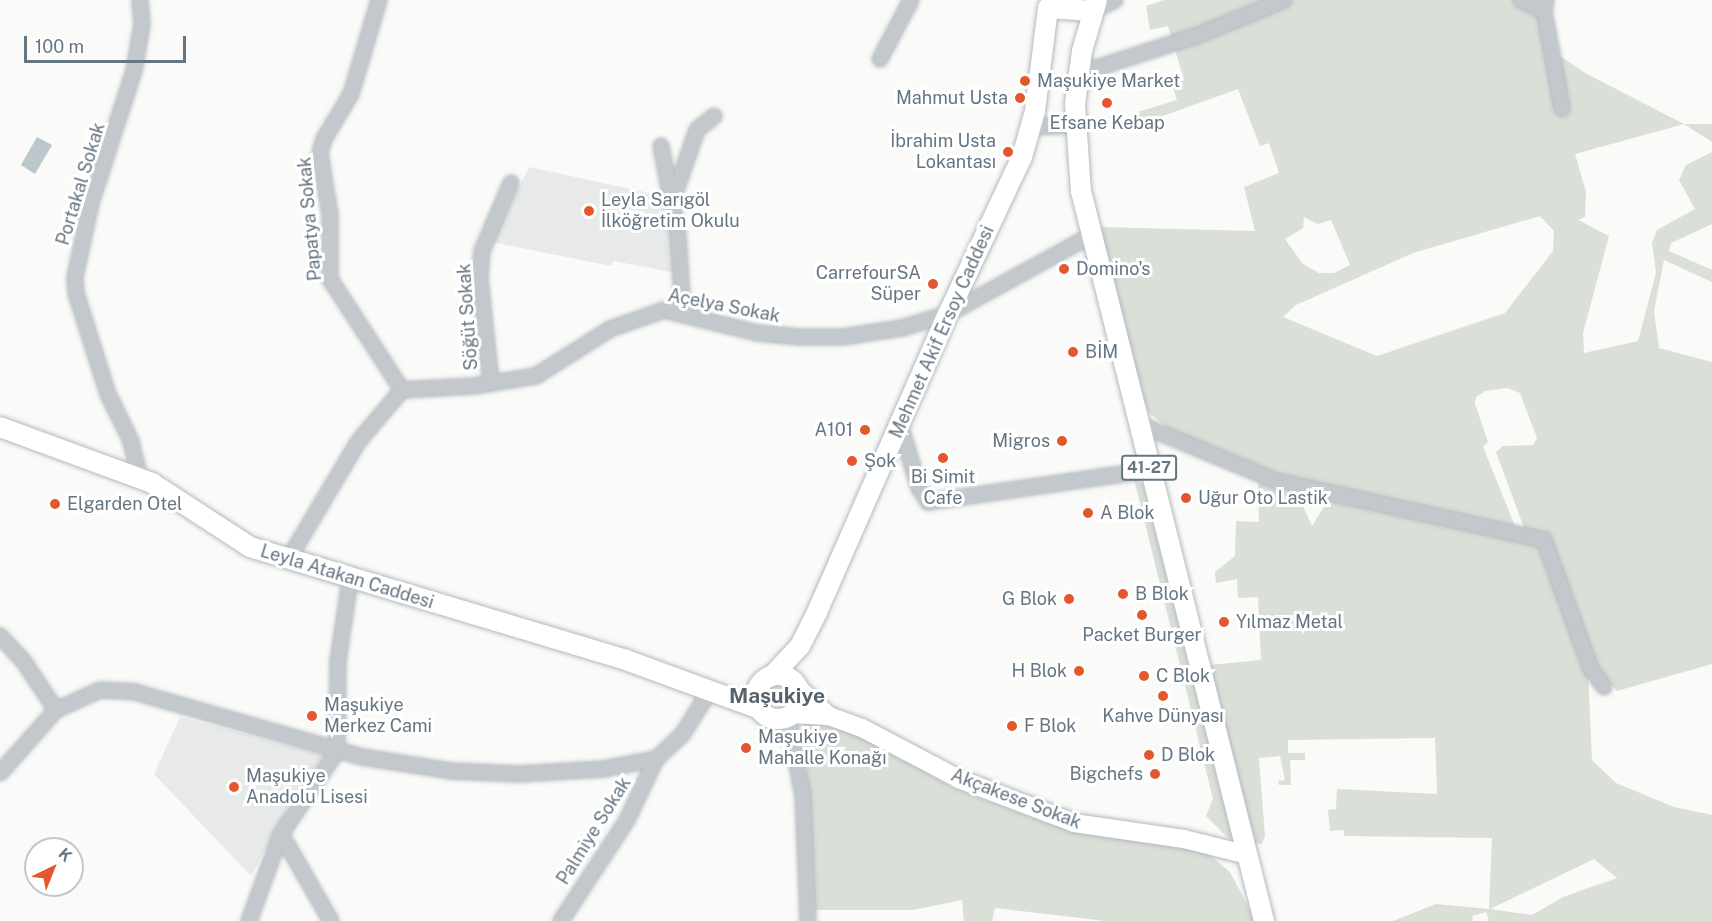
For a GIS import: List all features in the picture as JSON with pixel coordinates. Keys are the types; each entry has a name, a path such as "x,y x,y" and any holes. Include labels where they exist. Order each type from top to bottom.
{"main road":[{"path":"1047,4 1095,5"},
{"name":"Mehmet Akif Ersoy Caddesi","path":"800,646 948,314 1010,185 1032,127 1047,36 1047,4"},
{"name":"41-27","path":"1095,5 1078,74 1074,125 1081,191 1090,236 1264,921"},
{"name":"Leyla Atakan Caddesi","path":"0,427 140,478 191,506 236,541 350,580 711,689"},
{"path":"765,682 800,646"},
{"path":"711,689 777,714 799,702 795,684 800,646"},
{"path":"765,682 777,714"},
{"path":"711,689 741,691 765,682 795,684"}],"street":[{"name":"Portakal Sokak","path":"140,0 142,24 134,71 91,203 75,277 76,293 108,394 131,441 140,478"},
{"name":"Papatya Sokak","path":"379,0 351,94 324,139 321,153 330,215 330,279 402,390"},
{"path":"880,59 911,0"},
{"path":"1095,5 1115,0"},
{"path":"1078,74 1196,36 1284,0"},
{"path":"1521,0 1545,6 1562,108"},
{"path":"673,198 697,130 714,116"},
{"path":"1032,127 1074,125"},
{"path":"660,146 673,198 683,313"},
{"name":"Söğüt Sokak","path":"491,383 480,278 482,251 511,183"},
{"name":"Açelya Sokak","path":"402,390 491,383 536,376 635,317 664,310 757,333 821,338 874,334 948,314 1090,236"},
{"path":"288,560 358,442 402,390"},
{"path":"900,424 922,498 934,503 1150,470"},
{"path":"1139,424 1276,481 1544,540 1591,669 1604,687"},
{"path":"249,921 281,834 337,751 338,661 350,580"},
{"path":"0,636 24,662 56,711"},
{"path":"795,684 829,716"},
{"path":"0,773 56,711 100,690 135,692 337,751 451,771 520,774 603,769 656,759 682,735 711,689"},
{"path":"777,714 829,716"},
{"path":"777,714 796,748 803,796 808,921"},
{"name":"Akçakese Sokak","path":"829,716 880,735 959,779 1059,818 1093,828 1195,842 1248,855"},
{"name":"Palmiye Sokak","path":"561,921 627,820 656,759"},
{"path":"281,834 331,921"}],"shaded area":[{"path":"1164,0 1546,0 1550,49 1585,73 1684,124 1575,154 1586,192 1585,217 1578,220 1609,236 1583,333 1584,353 1638,341 1656,273 1652,243 1657,230 1695,209 1679,180 1686,165 1712,152 1712,224 1671,243 1669,251 1712,270 1712,282 1664,260 1654,311 1659,348 1712,362 1712,664 1617,691 1597,667 1549,539 1524,528 1496,452 1503,446 1533,445 1537,438 1520,393 1507,388 1485,391 1476,397 1475,404 1488,442 1483,447 1515,526 1304,482 1261,469 1175,434 1149,413 1139,391 1100,227 1255,231 1244,187 1279,173 1269,143 1260,146 1238,89 1135,126 1131,114 1177,100 1172,84 1184,80 1168,26 1150,30 1146,6","holes":["1540,216 1554,231 1553,251 1505,313 1377,356 1283,317 1296,305 1413,253","1304,217 1318,224 1331,220 1350,265 1334,273 1319,273 1303,264 1285,239 1303,228"]},
{"path":"1684,124 1712,124 1712,142"},
{"path":"37,137 52,145 35,174 21,165"},
{"name":"Leyla Sarıgöl İlköğretim Okulu","path":"529,167 668,197 676,273 614,261 611,266 492,242"},
{"path":"1134,479 1143,484 1232,837 1228,838 1206,816 1213,799"},
{"path":"1258,480 1300,500 1312,526 1328,500 1541,545 1588,673 1592,760 1616,783 1674,807 1712,815 1712,921 1489,921 1486,912 1472,916 1473,921 1393,921 1436,904 1489,909 1492,838 1344,836 1344,830 1330,831 1328,810 1336,809 1337,789 1437,794 1435,738 1288,740 1288,753 1305,753 1305,760 1290,760 1291,785 1279,785 1278,781 1285,780 1280,756 1259,758 1265,836 1262,844 1255,843 1210,665 1261,660 1258,597 1238,598 1237,579 1216,583 1215,572 1235,556 1236,521 1259,522","holes":["1594,859 1617,878 1563,897 1532,915 1490,909"]},
{"path":"778,685 786,688 789,696 786,704 778,707 770,704 767,696 770,688"},
{"name":"Maşukiye Anadolu Lisesi","path":"180,717 324,755 292,800 251,876 154,774"},
{"path":"804,723 844,729 899,755 951,787 1044,822 1078,832 1192,848 1211,856 1230,872 1256,921 1106,921 995,908 992,921 964,921 962,900 913,910 815,910"}],"place":[{"name":"Maşukiye Market","path":"1025,81"},
{"name":"Mahmut Usta","path":"1020,98"},
{"name":"Efsane Kebap","path":"1107,103"},
{"name":"İbrahim Usta Lokantası","path":"1008,152"},
{"name":"Leyla Sarıgöl İlköğretim Okulu","path":"589,211"},
{"name":"Domino's","path":"1064,269"},
{"name":"CarrefourSA Süper","path":"933,284"},
{"name":"BİM","path":"1073,352"},
{"name":"A101","path":"865,430"},
{"name":"Migros","path":"1062,441"},
{"name":"Bi Simit Cafe","path":"943,458"},
{"name":"Şok","path":"852,461"},
{"name":"Uğur Oto Lastik","path":"1186,498"},
{"name":"Elgarden Otel","path":"55,504"},
{"name":"A Blok","path":"1088,513"},
{"name":"B Blok","path":"1123,594"},
{"name":"G Blok","path":"1069,599"},
{"name":"Packet Burger","path":"1142,615"},
{"name":"Yılmaz Metal","path":"1224,622"},
{"name":"H Blok","path":"1079,671"},
{"name":"C Blok","path":"1144,676"},
{"name":"Kahve Dünyası","path":"1163,696"},
{"name":"Maşukiye Merkez Cami","path":"312,716"},
{"name":"F Blok","path":"1012,726"},
{"name":"Maşukiye Mahalle Konağı","path":"746,748"},
{"name":"D Blok","path":"1149,755"},
{"name":"Bigchefs","path":"1155,774"},
{"name":"Maşukiye Anadolu Lisesi","path":"234,787"}],"district":[{"name":"Maşukiye","path":"777,696"}]}
